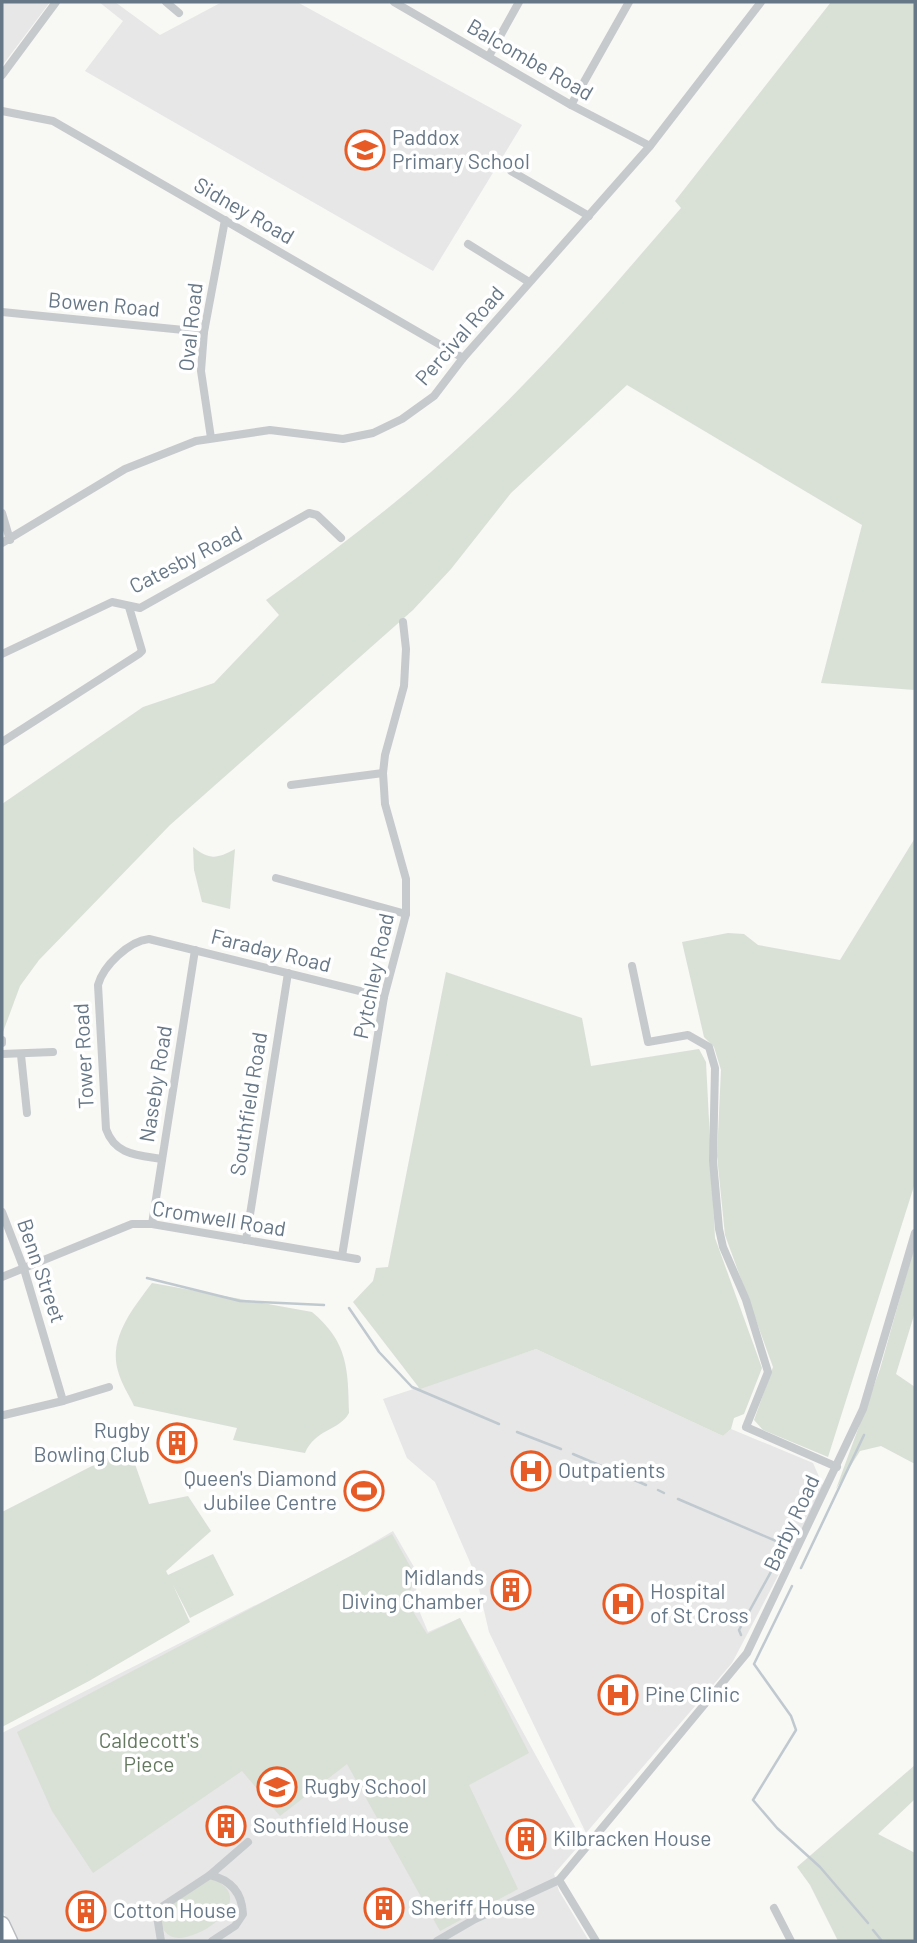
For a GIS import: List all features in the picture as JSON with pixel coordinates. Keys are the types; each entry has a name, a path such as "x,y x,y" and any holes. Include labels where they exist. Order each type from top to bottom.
{"highway":[{"path":"2,1924 10,1941"}],"street":[{"path":"2,75 56,2"},
{"name":"Balcombe Road","path":"394,2 571,105 650,146"},
{"path":"489,56 519,2"},
{"path":"571,105 629,2"},
{"name":"Percival Road","path":"6,541 86,491 176,447 211,438 270,430 344,439 373,433 402,419 434,396 463,358 650,146 761,2"},
{"name":"Sidney Road","path":"2,111 53,121 463,358"},
{"path":"511,171 589,216"},
{"name":"Oval Road","path":"211,438 201,371 204,332 225,220"},
{"path":"468,244 529,282"},
{"name":"Bowen Road","path":"2,312 204,332"},
{"path":"2,513 6,541"},
{"name":"Catesby Road","path":"2,654 112,602 118,601 136,609 146,605 309,513 317,515 341,538"},
{"path":"2,742 142,651 130,607"},
{"name":"Pytchley Road","path":"342,1256 384,997 406,914 406,879 385,804 383,773 385,755 404,686 406,649 402,622"},
{"path":"291,785 383,773"},
{"path":"276,878 406,914"},
{"name":"Faraday Road","path":"149,939 384,997"},
{"name":"Tower Road","path":"149,939 134,943 104,972 97,994 106,1129 109,1139 126,1153 162,1159"},
{"name":"Naseby Road","path":"152,1224 195,950"},
{"path":"632,966 648,1042 688,1035 709,1046 715,1068 713,1161 719,1229 723,1247 746,1300 768,1372 746,1427 837,1467"},
{"name":"Southfield Road","path":"246,1240 288,974"},
{"path":"2,1054 53,1052"},
{"path":"21,1055 27,1113"},
{"name":"Benn Street","path":"2,1212 24,1269 62,1401"},
{"name":"Cromwell Road","path":"2,1277 123,1226 152,1224 357,1259"},
{"name":"Barby Road","path":"438,1941 475,1919 559,1880 747,1653 863,1409 915,1233"},
{"path":"4,1415 109,1387"},
{"path":"161,1941 157,1931 157,1916 163,1906 210,1875 248,1842"},
{"path":"210,1875 228,1882 237,1891 243,1914 235,1926 212,1941"},
{"path":"559,1880 596,1941"},
{"path":"774,1908 791,1941"}],"shaded area":[{"path":"2,2 50,2 2,66"},
{"name":"Paddox Primary School","path":"99,2 115,2 160,35 222,2 297,2 522,125 433,271 85,71 123,21"},
{"name":"Hospital of St Cross","path":"536,1349 723,1436 731,1429 813,1463 824,1488 732,1663 586,1833 489,1632 476,1576 435,1482 407,1458 383,1399"},
{"name":"Rugby School","path":"393,1531 418,1574 415,1601 428,1632 460,1618 583,1841 554,1874 559,1891 589,1941 17,1941 2,1909 2,1733 339,1563"}],"green space":[{"path":"831,2 915,2 915,690 821,683 862,525 627,385 511,493 451,569 413,610 170,825 39,960 20,986 3,1032 2,804 143,707 214,683 279,615 266,600 398,500 501,408 580,324 681,208 675,201"},
{"path":"915,838 915,1183 828,1457 763,1430 754,1420 773,1367 725,1235 717,1156 721,1070 714,1047 704,1037 682,942 728,933 744,934 758,945 840,960"},
{"path":"193,847 213,857 235,849 230,909 202,902 194,870"},
{"path":"446,972 582,1018 591,1066 699,1049 706,1062 715,1238 762,1368 744,1414 734,1418 731,1429 723,1436 536,1349 420,1389 353,1302 373,1281 376,1268 388,1267"},
{"path":"915,1244 915,1312 896,1374 915,1387 915,1464 881,1446 860,1451 836,1489 880,1369"},
{"path":"152,1283 312,1312 333,1334 344,1357 349,1413 345,1419 315,1439 305,1453 233,1440 237,1428 134,1406 118,1371 117,1347 124,1324"},
{"path":"129,1447 149,1504 188,1496 211,1531 166,1571 168,1575 213,1554 234,1595 190,1618 173,1585 190,1622 89,1681 2,1727 2,1512"},
{"name":"Caldecott's Piece","path":"392,1534 415,1575 407,1602 427,1634 460,1618 529,1753 469,1785 518,1889 440,1931 347,1764 280,1816 242,1771 93,1873 52,1811 17,1732"},
{"path":"915,1765 915,1799 878,1834 915,1853 915,1941 838,1941 810,1885 797,1867"},
{"path":"209,1877 227,1889 230,1896 230,1903 222,1917 206,1929 188,1937 180,1938 168,1934 163,1929 157,1911"}],"waterway":[{"path":"147,1278 240,1301 324,1305"},
{"path":"349,1308 379,1352 412,1387 499,1424"},
{"path":"517,1432 561,1449"},
{"path":"801,1568 864,1435"},
{"path":"573,1454 646,1485"},
{"path":"658,1490 664,1493"},
{"path":"678,1499 783,1544 784,1548 739,1630 741,1635"},
{"path":"792,1586 754,1664 791,1716 796,1730 753,1800 777,1828 820,1867 868,1923"},
{"path":"873,1930 882,1941"}],"place":[{"name":"Paddox Primary School","path":"365,150"},
{"name":"Rugby Bowling Club","path":"177,1443"},
{"name":"Outpatients","path":"531,1471"},
{"name":"Queen's Diamond Jubilee Centre","path":"364,1491"},
{"name":"Midlands Diving Chamber","path":"511,1590"},
{"name":"Hospital of St Cross","path":"623,1604"},
{"name":"Pine Clinic","path":"618,1695"},
{"name":"Rugby School","path":"277,1787"},
{"name":"Southfield House","path":"226,1826"},
{"name":"Kilbracken House","path":"526,1839"},
{"name":"Sheriff House","path":"384,1908"},
{"name":"Cotton House","path":"86,1911"}]}
